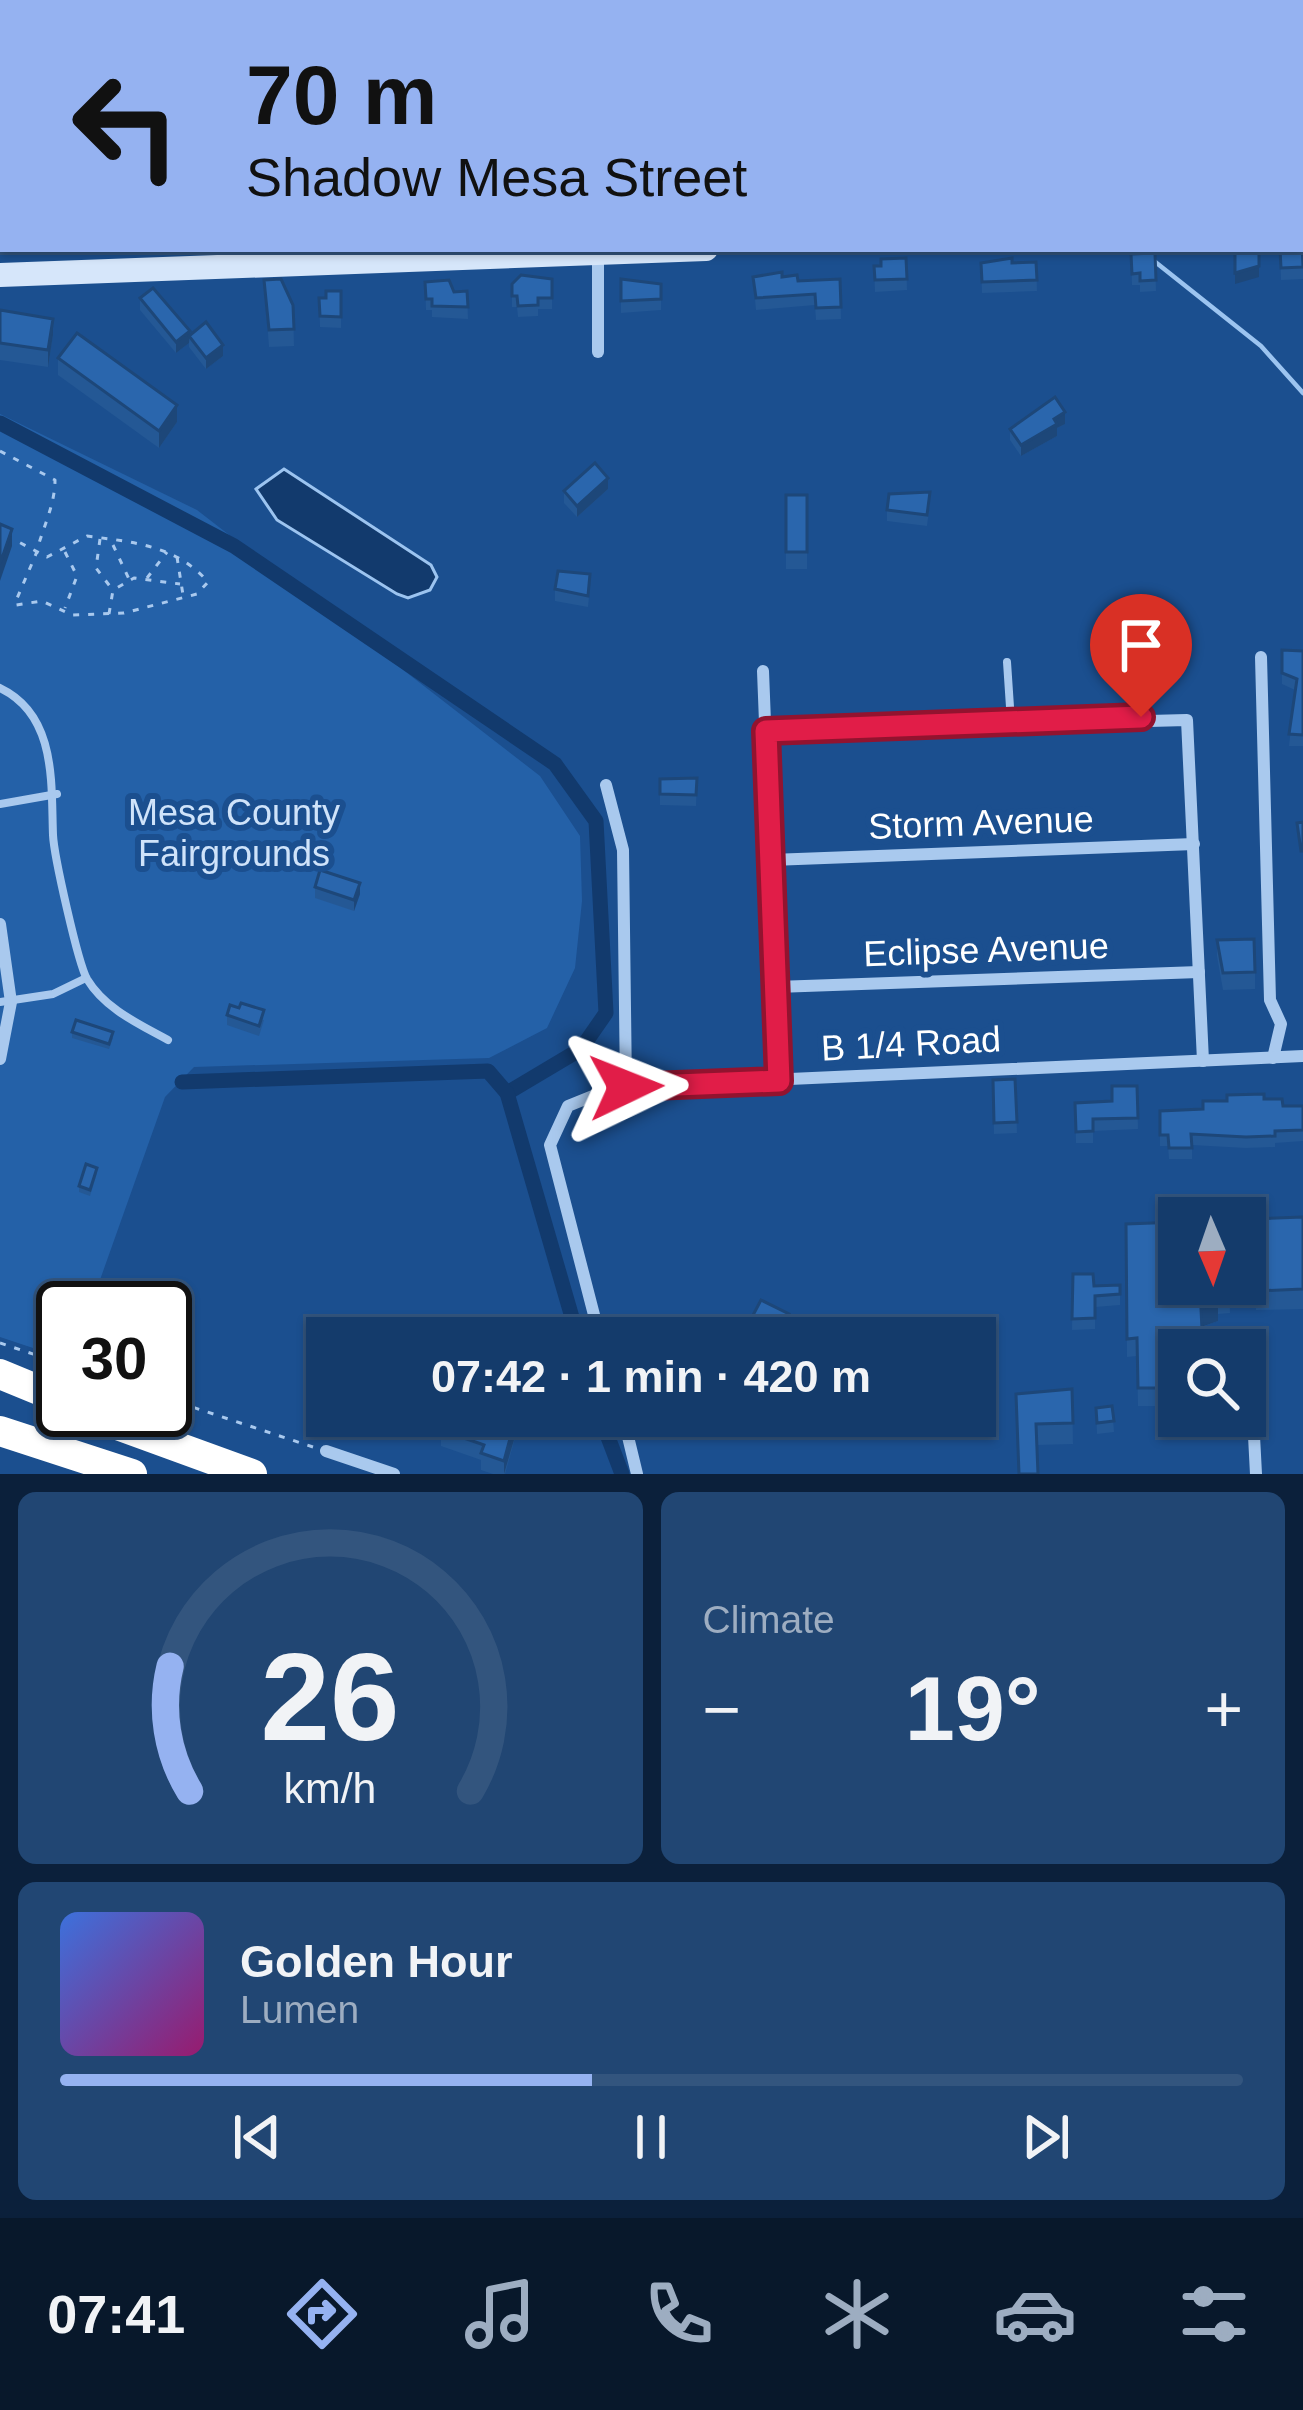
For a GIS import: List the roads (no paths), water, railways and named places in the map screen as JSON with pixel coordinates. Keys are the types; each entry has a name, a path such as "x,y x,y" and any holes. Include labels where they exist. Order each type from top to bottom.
{"highway":[{"path":"0,1378 36,1392"},
{"path":"0,1431 130,1474"},
{"path":"149,1437 252,1474"},
{"path":"152,1437 182,1449"},
{"path":"0,1442 68,1465 130,1474"}],"street":[{"path":"0,274 184,259 641,252"},
{"path":"598,254 598,352"},
{"path":"1262,657 1270,1000 1281,1024 1274,1058"},
{"path":"764,671 779,1081"},
{"path":"766,731 1186,720 1203,1061"},
{"path":"606,785 623,850 626,1087"},
{"name":"Storm Avenue","path":"771,860 1194,844"},
{"path":"0,924 6,1002 0,1059"},
{"name":"Eclipse Avenue","path":"776,987 1199,971"},
{"name":"B 1/4 Road","path":"595,1317 550,1145 568,1106 626,1087 1303,1057"},
{"path":"628,1437 638,1474"},
{"path":"1254,1437 1256,1474"},
{"path":"326,1451 394,1474"}],"lane":[{"path":"1007,662 1011,722"},
{"path":"0,688 45,737 57,794 53,837 86,978 115,1010 168,1040"},
{"path":"0,804 57,794"},
{"path":"6,1002 53,994 86,978"}],"waterway":[{"path":"1143,252 1261,346 1303,393"},
{"path":"0,423 234,546 555,764 596,821 606,1013 581,1049 507,1093"},
{"path":"182,1082 488,1071 507,1093 572,1317"},
{"path":"608,1437 622,1474"}],"park label":[{"name":"Mesa County Fairgrounds","path":"234,832"}]}
